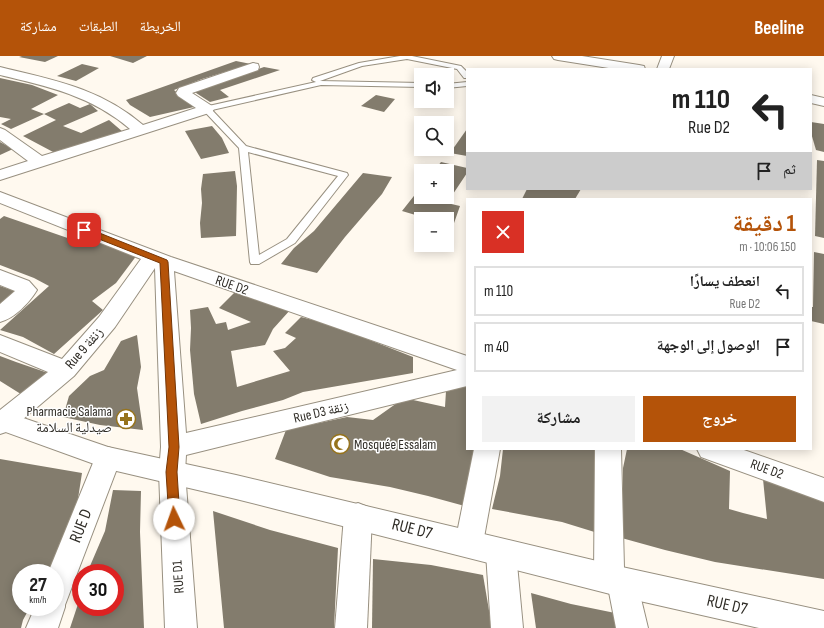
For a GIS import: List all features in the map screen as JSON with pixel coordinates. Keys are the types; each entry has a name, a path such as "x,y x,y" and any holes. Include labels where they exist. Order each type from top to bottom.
{"street":[{"path":"558,56 633,68"},
{"path":"663,68 668,56"},
{"path":"207,109 183,93 184,90 253,67"},
{"path":"0,71 88,94 106,103 140,130"},
{"path":"812,100 824,102"},
{"path":"0,176 39,162 207,109"},
{"path":"0,133 39,162"},
{"name":"RUE D2","path":"5,205 466,365"},
{"name":"Rue 9 زنقة","path":"1,422 66,370 158,259"},
{"name":"RUE D1","path":"158,259 173,460 181,628"},
{"path":"0,276 22,286 27,290 21,298 0,315"},
{"path":"0,343 66,370"},
{"name":"Rue D3 زنقة","path":"173,460 466,377"},
{"name":"RUE D7","path":"1,422 108,458 173,460 358,516 615,579 824,626"},
{"path":"469,543 487,450"},
{"path":"608,450 615,579 632,628"},
{"name":"RUE D2","path":"713,450 824,490"},
{"name":"RUE D","path":"64,571 108,458"},
{"path":"351,628 358,516"},
{"path":"501,552 507,628"},
{"path":"42,628 47,616"}],"lane":[{"path":"290,89 361,64 407,57 459,67 466,75"},
{"path":"243,148 256,262 291,241 344,175 243,148 207,109 321,83 414,85"},
{"path":"454,85 466,84"}],"building":[{"path":"58,56 45,62 19,57"},
{"path":"110,56 147,56 133,63"},
{"path":"236,61 251,64 202,79 174,90 194,107 150,117 130,105 126,100"},
{"path":"82,64 99,68 76,81 57,76"},
{"path":"264,67 280,70 220,90 229,97 210,102 193,91"},
{"path":"0,78 32,85 58,95 31,109 44,114 11,129 1,124 11,119 0,117"},
{"path":"376,95 395,99 384,112 361,106"},
{"path":"69,103 80,108 90,104 98,111 63,126 81,133 109,120 123,132 55,153 23,136 56,120 44,114"},
{"path":"812,122 824,124 824,152 816,150 812,136"},
{"path":"212,126 222,138 229,153 201,159 185,131"},
{"path":"466,130 466,156 454,154 454,147"},
{"path":"0,142 13,149 0,155"},
{"path":"817,160 824,161 824,238 815,236"},
{"path":"441,162 450,164 439,164"},
{"path":"454,165 466,168 466,174 454,192"},
{"path":"235,171 237,186 236,236 201,238 201,189 203,174"},
{"path":"363,173 392,177 382,194 345,237 317,273 281,264 294,248 314,231"},
{"path":"526,190 580,190 576,198 522,198"},
{"path":"414,196 414,204 451,204 460,206 454,223 454,212 414,212 414,215 402,211"},
{"path":"4,216 82,243 87,240 107,243 137,255 116,283 92,301 103,310 54,354 23,337 0,330 49,286 34,278 0,265 0,219"},
{"path":"814,252 824,254 824,324 812,321"},
{"path":"0,286 20,293 0,306"},
{"path":"235,292 291,309 273,329 265,345 231,351 237,387 290,371 273,351 285,348 296,338 285,333 301,317 329,324 413,357 413,373 303,392 283,400 201,424 194,394 190,350 190,310 208,307 216,324 226,322 228,330 251,322 219,308"},
{"path":"137,335 141,367 137,388 143,430 100,425 63,417 69,396 90,376 104,370 121,341"},
{"path":"0,356 48,373 24,396 0,381"},
{"path":"466,385 466,450 483,450 472,508 390,487 330,477 275,459 286,430 347,417 373,420 404,398 445,407 446,391"},
{"path":"503,450 604,450 601,534 562,522 492,509 500,476"},
{"path":"627,450 682,450 730,471 729,509 767,519 763,479 824,497 824,579 715,562 618,537 623,495 623,468"},
{"path":"0,459 82,473 77,505 65,543 52,564 12,564 12,616 25,616 21,628 0,628"},
{"path":"113,490 141,491 140,532 144,628 70,628 74,616 124,616 124,564 91,564 105,531"},
{"path":"213,511 270,530 338,548 334,628 224,628"},
{"path":"373,559 431,565 483,575 492,628 372,628"},
{"path":"531,593 571,604 620,614 624,628 536,628"}],"place":[{"name":"Pharmacie Salama صيدلية السلامة","path":"126,419"},
{"name":"Mosquée Essalam","path":"340,444"}],"route":[{"path":"84,230 164,262 174,447 172,472 174,519"}]}
